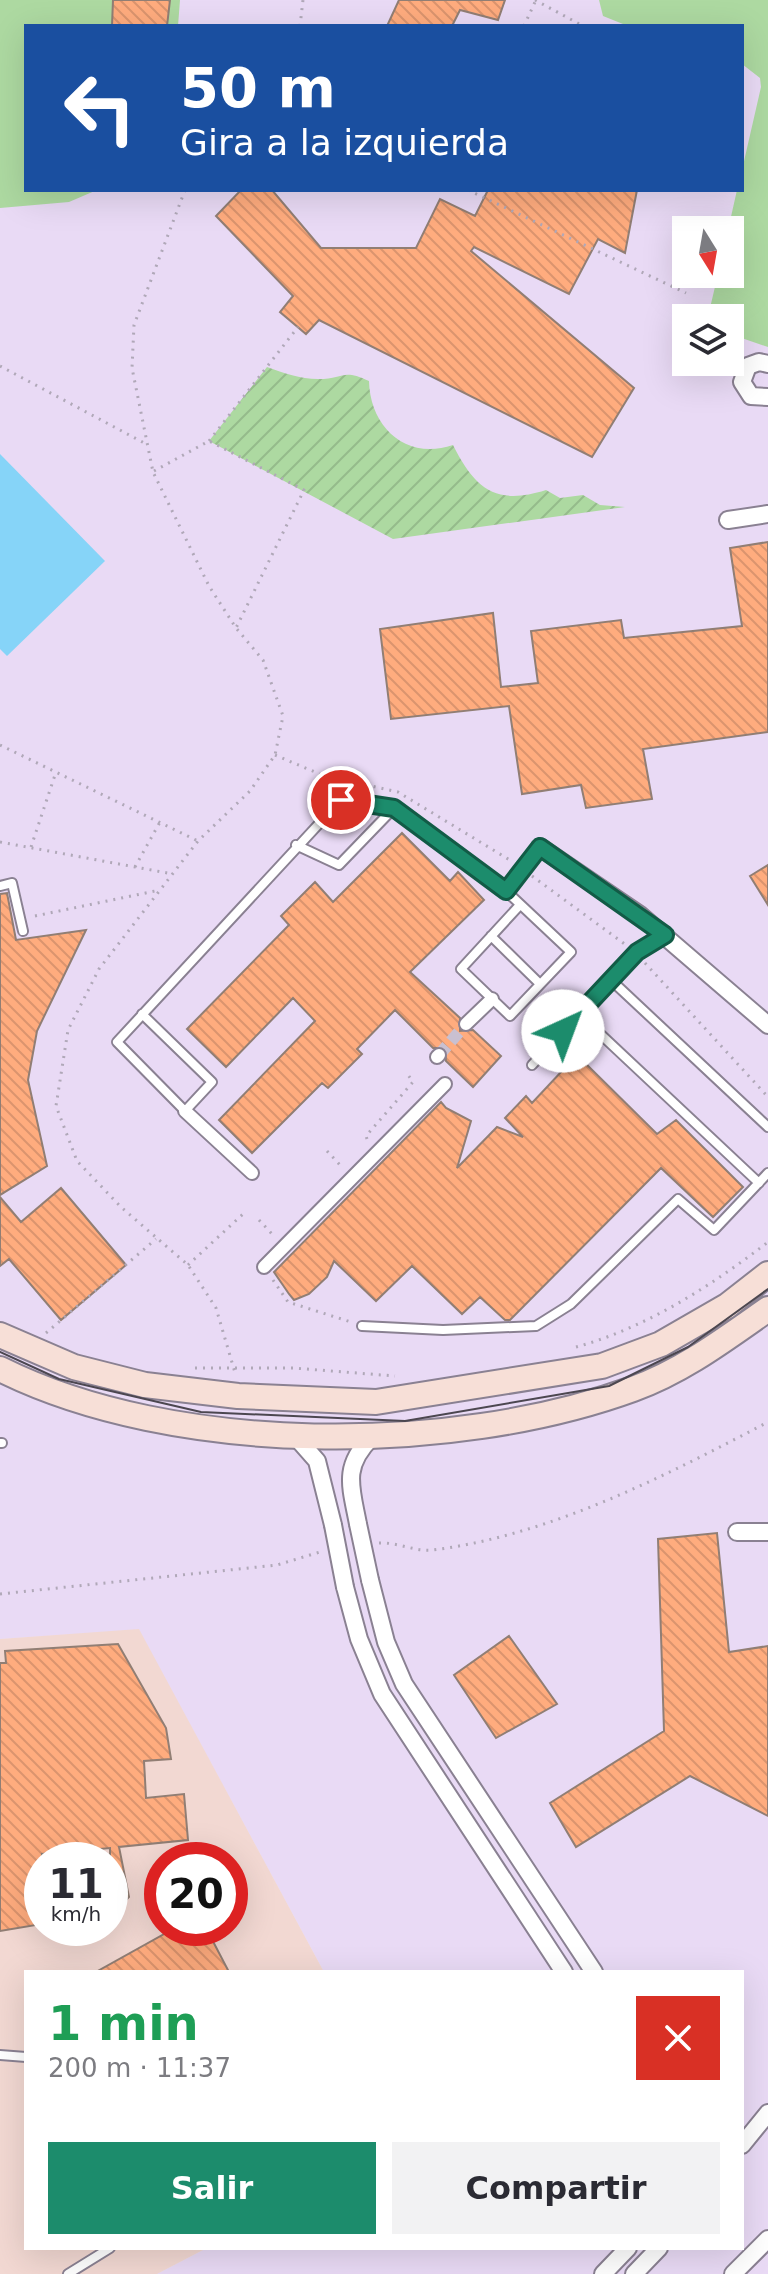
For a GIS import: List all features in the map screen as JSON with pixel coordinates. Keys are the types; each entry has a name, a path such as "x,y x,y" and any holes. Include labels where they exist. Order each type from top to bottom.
{"main road":[{"path":"0,1335 74,1367 145,1385 238,1396 376,1402 602,1366 661,1344 727,1306 768,1274"},
{"path":"0,1369 96,1406 188,1426 295,1436 371,1438 414,1435 565,1410 635,1388 699,1357 768,1309"}],"street":[{"path":"768,364 759,362 748,366 742,382 751,396 768,397"},
{"path":"728,520 768,514"},
{"path":"540,847 665,935 768,1025"},
{"path":"466,1024 492,999"},
{"path":"264,1267 445,1084"},
{"path":"185,1111 252,1173"},
{"path":"295,1436 317,1461 359,1639 382,1694 563,1970"},
{"path":"371,1438 353,1460 350,1474 358,1524 386,1642 404,1684 593,1970"},
{"path":"737,1532 768,1532"},
{"path":"497,1870 519,1856"},
{"path":"744,2132 764,2119"},
{"path":"744,2143 764,2119"},
{"path":"733,2274 768,2239"},
{"path":"603,2274 626,2250"},
{"path":"634,2274 657,2250"}],"lane":[{"path":"142,1014 212,1082 185,1111 117,1042 142,1014 296,845 341,800 394,808 506,891 571,952 510,1016 461,969 519,906"},
{"path":"296,845 339,865 394,808"},
{"path":"506,891 540,847"},
{"path":"0,886 12,883 23,931"},
{"path":"532,1065 637,952 665,935"},
{"path":"491,936 539,983"},
{"path":"611,980 768,1127"},
{"path":"579,1014 759,1183"},
{"path":"362,1326 443,1330 536,1326 571,1304 678,1199 714,1230 768,1173"},
{"path":"0,2055 24,2057"},
{"path":"68,2274 107,2250"}],"path":[{"path":"300,24 303,0"},
{"path":"525,24 535,1 579,24"},
{"path":"184,192 134,325 132,368 153,472 209,586"},
{"path":"472,192 686,293"},
{"path":"153,472 209,441 298,327"},
{"path":"0,366 148,445"},
{"path":"209,441 304,490 236,628"},
{"path":"0,745 198,841"},
{"path":"275,755 322,775 398,792 523,868 637,952 768,1097"},
{"path":"31,847 56,772"},
{"path":"135,867 160,822"},
{"path":"0,842 174,875"},
{"path":"20,919 164,889"},
{"path":"373,1155 366,1136 413,1082 406,1072"},
{"path":"327,1151 352,1177"},
{"path":"188,1265 243,1214"},
{"path":"259,1220 283,1246"},
{"path":"58,1341 43,1336 156,1239"},
{"path":"565,1350 613,1334 680,1302 768,1242"},
{"path":"264,1267 288,1302 362,1326"},
{"path":"185,1367 281,1368 399,1376"},
{"path":"376,1543 431,1550 528,1526 632,1489 768,1422"},
{"path":"0,1594 277,1565 324,1551"}],"shaded area":[{"path":"0,0 768,0 768,2274 157,2274 203,2250 744,2250 744,1970 323,1970 139,1630 0,1639"},
{"path":"139,1629 323,1970 24,1970 24,2250 203,2250 157,2274 0,2274 0,1639"}],"green space":[{"path":"0,0 180,0 178,24 24,24 24,192 92,192 69,202 0,208"},
{"path":"599,0 768,0 768,347 744,339 744,304 711,304 715,288 744,288 744,216 731,216 737,192 744,192 744,161 761,87 760,78 744,66 744,24 623,24 603,16"},
{"path":"267,367 305,378 327,379 348,375 369,381 376,413 394,436 420,448 436,449 453,445 470,473 489,490 513,496 546,490 560,498 583,495 600,505 625,507 393,539 209,441"}],"water":[{"path":"0,454 105,561 7,656 0,649"}],"building":[{"path":"113,0 170,0 167,24 112,24"},
{"path":"399,0 505,0 498,20 460,10 453,24 388,24"},
{"path":"239,192 274,192 321,248 416,248 440,199 475,216 487,192 637,192 625,253 598,239 569,294 474,247 471,251 634,388 592,457 319,320 306,334 280,312 293,296 216,216"},
{"path":"768,542 768,732 643,749 652,799 586,808 581,785 522,794 509,706 391,719 380,629 493,613 501,687 538,683 531,631 621,620 624,638 742,626 730,548"},
{"path":"402,833 450,881 458,872 484,900 410,972 460,1018 460,1031 473,1030 501,1056 473,1087 446,1061 445,1048 433,1048 395,1010 357,1049 362,1054 328,1088 322,1083 252,1153 219,1120 315,1021 293,998 226,1067 187,1029 289,925 281,916 315,882 333,902"},
{"path":"768,865 768,905 750,876"},
{"path":"7,893 16,940 86,930 37,1031 28,1080 47,1166 0,1195 0,894"},
{"path":"577,1055 657,1134 676,1120 743,1187 713,1217 661,1168 510,1320 505,1320 480,1297 462,1314 412,1266 376,1301 334,1261 327,1277 309,1294 294,1300 274,1272 441,1102 471,1121 457,1168 497,1127 523,1137 505,1118 526,1096 532,1103"},
{"path":"61,1188 126,1265 61,1320 9,1259 0,1266 0,1197 21,1222"},
{"path":"717,1533 729,1652 768,1646 768,1816 690,1776 576,1847 550,1803 664,1731 658,1539"},
{"path":"509,1636 557,1704 496,1738 454,1675"},
{"path":"118,1644 166,1728 171,1759 144,1761 146,1798 184,1794 188,1840 144,1842 128,1846 128,1842 24,1842 24,1927 0,1931 0,1663 6,1663 5,1651"},
{"path":"144,1945 215,1946 228,1970 100,1970"}],"tunnel":[{"path":"439,1055 466,1024"}],"tram line":[{"path":"0,1352 59,1379 201,1412 405,1421 609,1386 688,1347 768,1289"}],"route":[{"path":"341,800 394,808 506,891 540,847 604,888 665,935 637,952 563,1031"}]}
